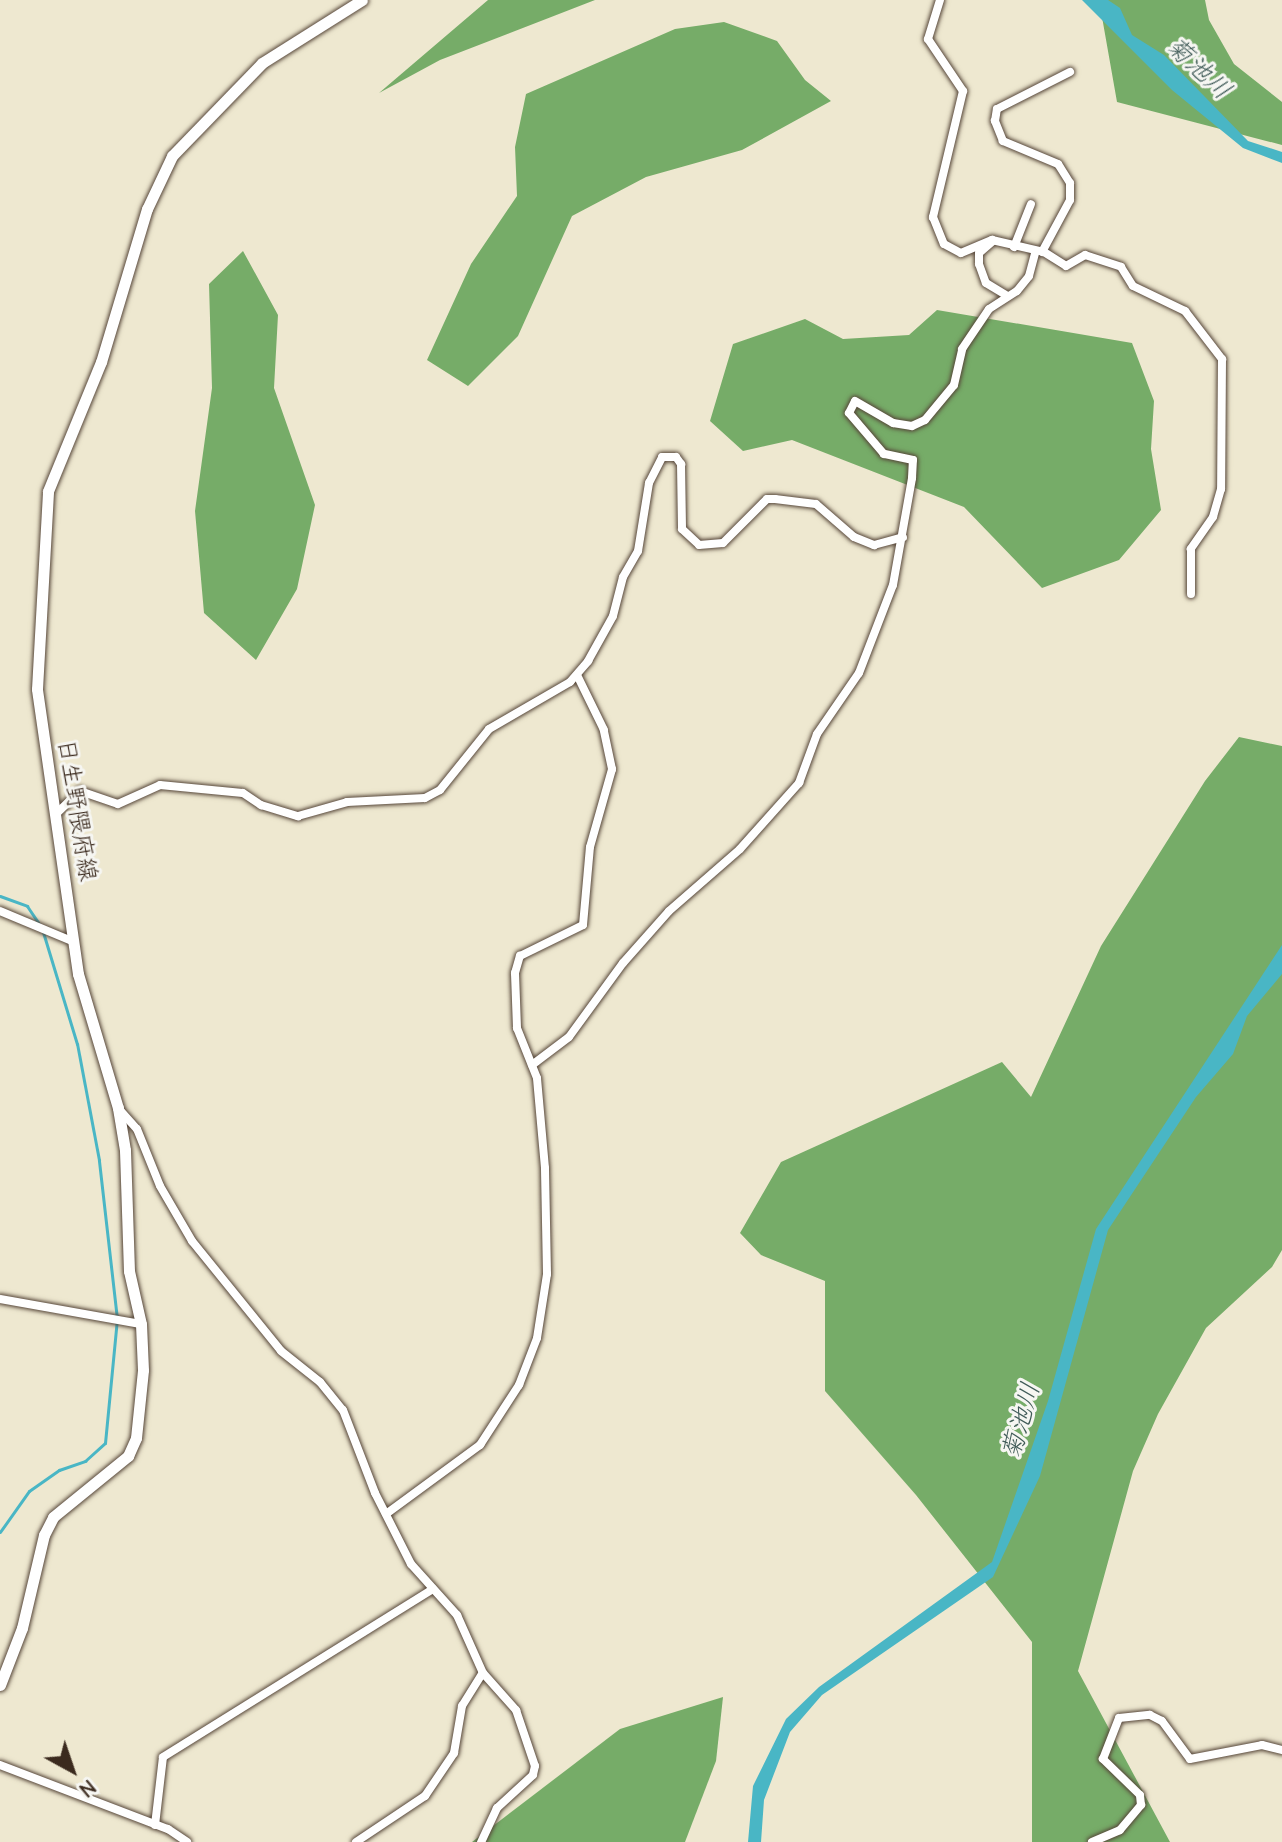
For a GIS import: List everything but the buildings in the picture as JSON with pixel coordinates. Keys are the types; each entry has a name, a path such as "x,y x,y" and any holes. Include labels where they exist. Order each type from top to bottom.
{"main road":[{"name":"日生野隈府線","path":"0,1685 53,1517 113,1473 136,1438 141,1324 129,1271 118,1108 85,1004 37,689 43,518 48,491 116,319 147,209 172,156 222,99 262,63 362,0"}],"street":[{"path":"940,0 928,39 959,81 963,100 952,126 933,217 944,244 961,253 993,241 1038,253 1066,266 1085,255 1121,267 1140,291 1185,311 1222,359 1221,489 1213,517 1191,549 1191,594"},
{"path":"532,1065 569,1037 623,963 669,911 789,799 817,734 859,673 893,585 913,460 884,454 849,413 855,401 893,423 912,426 925,420 954,385 962,349 989,309 1029,276 1038,253 1070,200 1070,183 1058,164 1003,141 995,121 997,109 1070,72"},
{"path":"1014,247 1031,204"},
{"path":"993,241 979,253 979,264 986,283 1006,295"},
{"path":"57,813 80,791 118,804 160,785 243,793 273,810 298,816 347,802 425,798 440,790 489,729 577,675 613,616 623,577 645,531 649,483 662,457 676,457 681,464 682,529 699,545 723,543 767,499 816,504 854,537 874,545 903,537"},
{"path":"386,1514 480,1445 519,1385 537,1338 547,1274 547,1215 532,1065 517,1028 515,973 520,956 583,925 590,847 612,769 604,730 577,675"},
{"path":"0,911 74,942"},
{"path":"118,1108 137,1129 160,1186 192,1241 281,1351 320,1382 343,1410 386,1514 411,1564 457,1615 483,1673 516,1710 535,1766 527,1782 497,1808 481,1842"},
{"path":"0,1299 141,1324"},
{"path":"155,1825 163,1757 433,1589"},
{"path":"356,1842 425,1796 454,1753 462,1706 483,1673"},
{"path":"1092,1842 1120,1830 1141,1805 1140,1795 1103,1759 1119,1718 1150,1715 1162,1721 1190,1759 1262,1745 1282,1750"},
{"path":"0,1765 155,1825 187,1842"}],"green space":[{"path":"488,0 595,0 440,60 379,93"},
{"path":"1099,0 1205,0 1209,20 1234,64 1282,102 1282,145 1117,102"},
{"path":"724,22 777,41 805,80 831,101 742,150 646,177 572,216 518,336 468,386 427,360 471,264 517,196 515,147 526,94 675,29"},
{"path":"243,251 278,315 274,388 315,505 297,589 256,660 204,613 195,511 212,388 209,284"},
{"path":"937,310 1132,343 1154,401 1151,449 1161,510 1119,560 1042,588 964,507 792,440 743,451 710,421 733,344 805,319 843,339 909,335"},
{"path":"1239,737 1282,746 1282,1250 1272,1267 1206,1328 1158,1414 1133,1471 1078,1671 1170,1842 1032,1842 1032,1642 916,1495 825,1391 825,1281 761,1255 740,1233 781,1162 1002,1062 1031,1097 1101,946 1205,781"},
{"path":"723,1697 716,1761 685,1842 472,1842 620,1729"}],"water":[{"path":"1082,0 1108,0 1120,8 1132,35 1164,55 1248,141 1282,152 1282,163 1243,148 1172,90"},
{"path":"1282,945 1282,974 1247,1016 1233,1054 1196,1097 1108,1230 1040,1476 993,1577 822,1695 790,1732 764,1800 761,1842 748,1842 753,1786 786,1719 819,1687 992,1562 1048,1401 1096,1229"}],"waterway":[{"path":"0,896 27,906 40,925"},
{"path":"0,1532 29,1491 59,1470 85,1461 105,1443 117,1319 99,1160 77,1044 43,932"}],"water label":[{"name":"菊池川","path":"1198,69"},
{"name":"菊池川","path":"1022,1421"}]}
